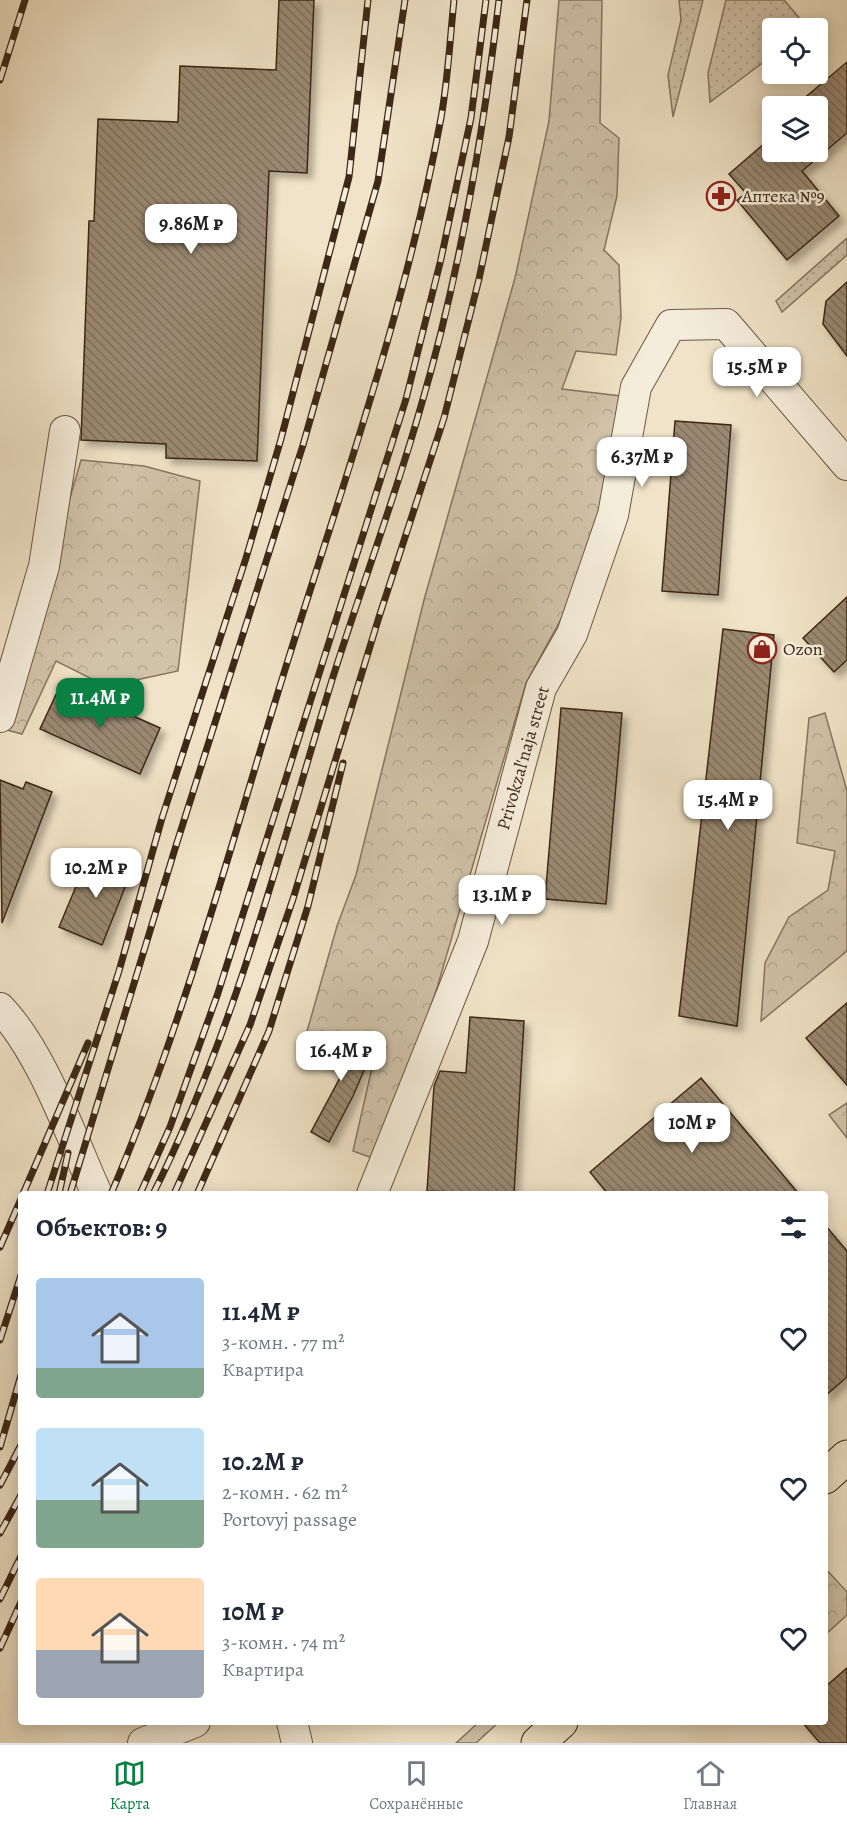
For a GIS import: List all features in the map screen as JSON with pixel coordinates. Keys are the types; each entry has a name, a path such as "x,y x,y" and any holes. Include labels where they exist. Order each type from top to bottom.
{"main road":[{"path":"828,1474 847,1456"},
{"path":"538,1743 558,1725"}],"street":[{"name":"Privokzal'naja street","path":"373,1191 473,941 541,688 572,634 613,515 636,387 671,325 726,324 847,465"},
{"path":"0,717 44,566 65,431"},
{"path":"0,1008 14,1023 41,1071 96,1191"},
{"path":"142,1743 187,1725"},
{"path":"293,1725 297,1743"}],"green space":[{"path":"559,0 602,0 600,123 619,138 617,196 604,250 619,265 621,318 616,355 576,351 562,389 621,396 600,513 566,610 526,683 437,988 378,1160 353,1151 376,1050 322,1031 308,1060 298,1063 337,926 356,875 424,600 515,278 549,121"},
{"path":"679,0 703,0 673,117 668,75 681,20"},
{"path":"726,0 784,0 799,18 762,18 762,63 710,102 708,73"},
{"path":"847,238 847,255 782,312 776,301"},
{"path":"81,460 144,466 200,481 178,671 136,680 128,697 56,661 22,734 3,729"},
{"path":"825,713 847,791 847,951 761,1021 765,963 789,917 828,890 835,851 797,843 809,718"},
{"path":"847,1103 847,1138 829,1115"},
{"path":"828,1571 847,1592 847,1615 828,1632"},
{"path":"476,1725 496,1725 476,1743 456,1743"}],"building":[{"path":"279,0 314,0 307,173 269,171 257,461 166,458 166,444 81,440 89,221 94,221 98,119 178,122 180,66 276,70"},
{"path":"847,62 847,133 828,149 828,96 807,96 821,84 828,84 828,78"},
{"path":"762,146 762,162 813,162 802,171 839,216 787,260 737,200 746,193 729,174"},
{"path":"847,282 847,356 823,324 826,301"},
{"path":"675,421 731,425 718,595 662,591"},
{"path":"847,597 847,660 834,672 803,638"},
{"path":"723,629 774,635 737,1026 679,1016"},
{"path":"61,684 160,728 140,774 40,729"},
{"path":"561,708 622,713 606,904 545,899"},
{"path":"0,780 23,789 26,782 52,792 2,923"},
{"path":"90,853 132,870 102,945 59,927"},
{"path":"847,1003 847,1085 806,1038"},
{"path":"470,1017 524,1021 514,1191 427,1191 434,1086 440,1071 466,1073"},
{"path":"327,1038 355,1050 361,1038 375,1045 353,1096 329,1142 311,1132 343,1072 317,1061"},
{"path":"701,1078 796,1191 606,1191 590,1172"},
{"path":"828,1229 847,1251 847,1377 828,1393"},
{"path":"847,1668 847,1743 820,1743 805,1725 828,1725 828,1684"}],"railway":[{"path":"0,80 25,0"},
{"path":"48,1191 119,971 162,818 246,558 281,439 349,177 368,0"},
{"path":"71,1191 174,852 303,445 378,181 405,0"},
{"path":"112,1191 138,1129 185,996 373,391 411,256 427,187 441,118 454,0"},
{"path":"141,1191 170,1127 218,993 406,399 441,259 471,118 486,0"},
{"path":"154,1191 182,1132 232,1006 274,876 332,680 421,406 447,306 469,204 486,102 499,0"},
{"path":"175,1191 250,1025 293,899 379,617 444,418 479,279 509,137 527,0"},
{"path":"198,1191 269,1031 308,906 343,763"},
{"path":"24,1191 88,1043"},
{"path":"60,1191 68,1153"},
{"path":"0,1247 18,1206"},
{"path":"0,1340 18,1284"},
{"path":"0,1447 18,1385"},
{"path":"0,1485 18,1451"},
{"path":"0,1533 18,1500"},
{"path":"0,1599 18,1562"},
{"path":"0,1648 18,1609"}],"place":[{"name":"Аптека №9","path":"721,196"},
{"name":"Ozon","path":"762,649"}]}
